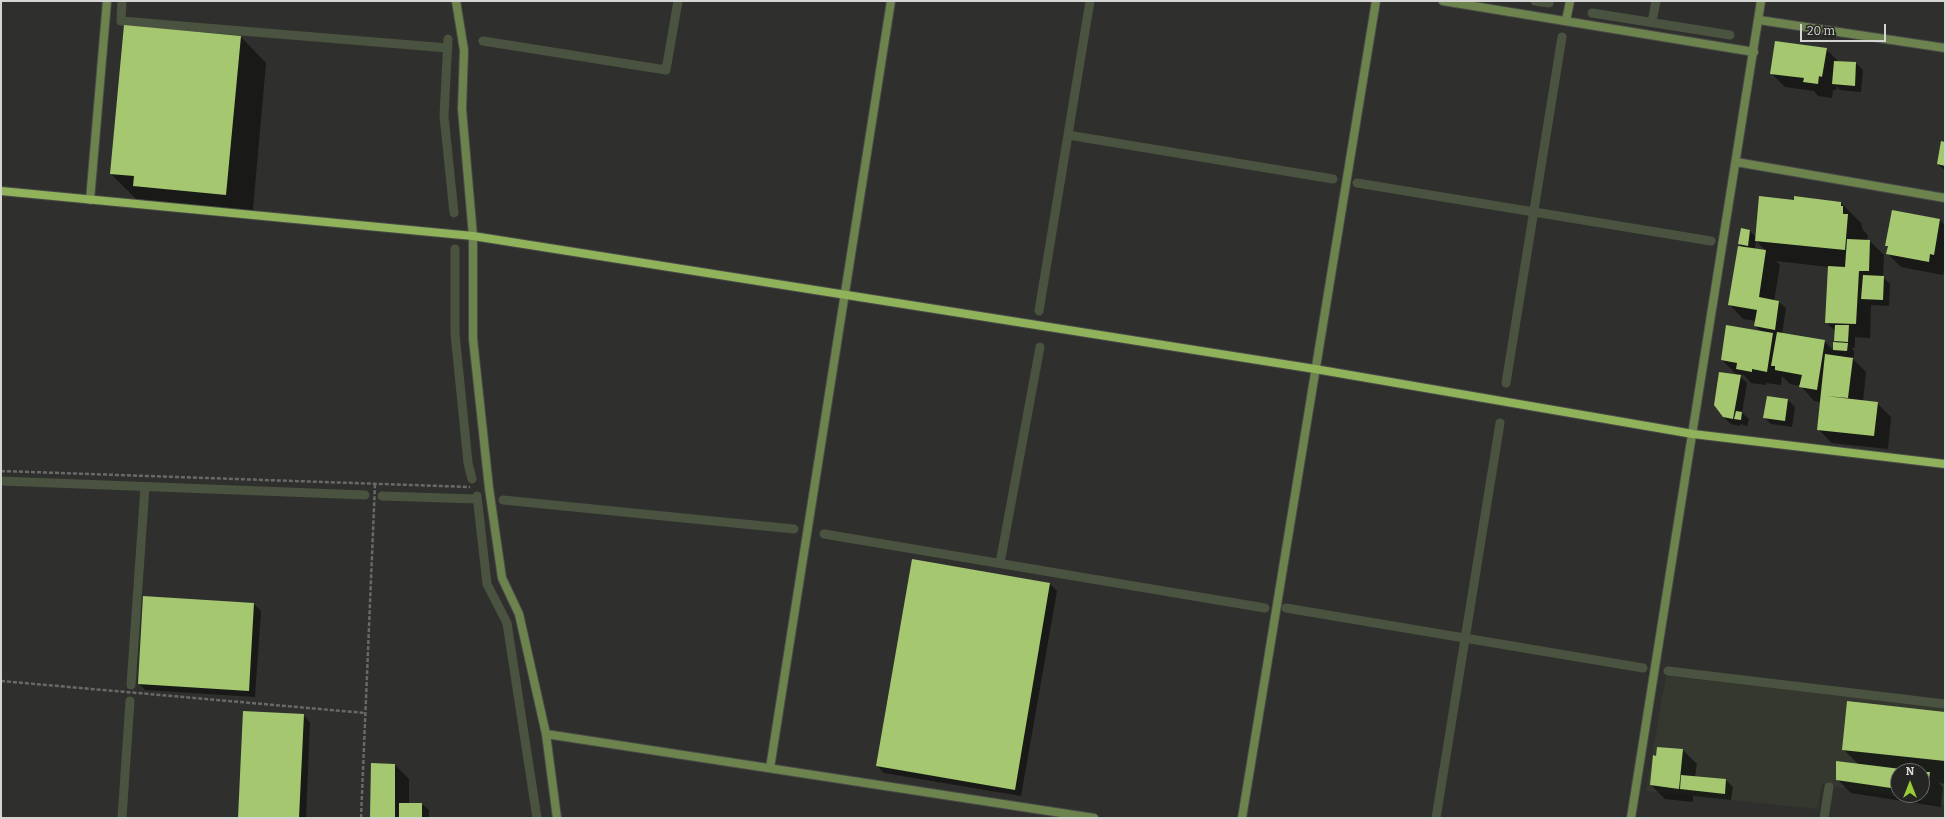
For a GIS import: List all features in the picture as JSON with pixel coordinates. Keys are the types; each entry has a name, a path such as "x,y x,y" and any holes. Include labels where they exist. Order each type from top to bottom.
{"street":[{"path":"90,200 107,1 102,1"},
{"path":"456,1 464,50 462,109 473,236 473,339 489,488 502,578 519,614 546,734 557,818"},
{"path":"770,768 891,1"},
{"path":"1242,818 1376,1"},
{"path":"1443,1 1754,52"},
{"path":"1566,21 1570,1"},
{"path":"1631,818 1761,1"},
{"path":"1759,20 1945,48"},
{"path":"1736,162 1945,198"},
{"path":"1,191 473,236 1315,370 1693,434 1945,464"},
{"path":"546,734 1094,818"}],"path":[{"path":"1,471 489,488"},
{"path":"361,818 374,484"},
{"path":"1,681 365,713"}],"shaded area":[{"path":"1666,676 1945,708 1945,805 1930,802 1930,763 1890,763 1890,796 1822,784 1817,809 1646,791"}],"building":[{"path":"124,25 241,36 226,195 133,186 134,176 110,174"},
{"path":"1775,41 1827,48 1822,77 1819,76 1818,84 1803,82 1804,78 1770,74"},
{"path":"1834,61 1856,62 1855,86 1832,84"},
{"path":"1941,141 1945,142 1945,166 1937,164"},
{"path":"1759,196 1794,200 1794,196 1841,202 1841,206 1843,206 1843,214 1848,214 1845,250 1755,241"},
{"path":"1892,210 1940,219 1934,255 1930,254 1929,262 1886,254 1888,246 1885,246"},
{"path":"1741,228 1750,230 1748,246 1738,244"},
{"path":"1847,239 1870,240 1869,271 1859,271 1856,324 1825,323 1828,266 1845,267"},
{"path":"1738,246 1766,250 1759,297 1779,301 1775,330 1754,326 1757,310 1728,305"},
{"path":"1863,275 1884,276 1883,300 1861,299"},
{"path":"1726,325 1773,333 1767,372 1752,369 1752,372 1736,369 1737,363 1721,360"},
{"path":"1835,325 1849,325 1848,342 1834,341"},
{"path":"1777,332 1825,340 1817,390 1799,387 1802,375 1775,370 1775,366 1771,366"},
{"path":"1833,342 1848,343 1847,351 1833,350"},
{"path":"1825,354 1853,358 1848,398 1826,396 1878,402 1874,436 1817,430"},
{"path":"1719,372 1741,375 1733,419 1723,417 1714,405"},
{"path":"1767,396 1788,399 1785,421 1763,418"},
{"path":"1736,411 1742,412 1741,420 1734,419"},
{"path":"912,559 1050,583 1015,790 876,766"},
{"path":"143,596 254,603 249,691 138,684"},
{"path":"1847,701 1945,712 1945,761 1842,750"},
{"path":"243,711 304,714 299,818 238,818"},
{"path":"1657,747 1683,749 1679,789 1650,785 1653,755 1656,756"},
{"path":"1836,761 1890,768 1890,788 1836,780"},
{"path":"371,763 395,764 395,818 370,818"},
{"path":"1681,775 1726,779 1725,794 1680,789"},
{"path":"399,803 422,803 422,818 399,818"}],"waterway":[{"path":"122,1 121,21 448,48"},
{"path":"483,41 666,70 678,1"},
{"path":"1039,311 1090,1"},
{"path":"1535,1 1549,3"},
{"path":"1652,22 1656,1"},
{"path":"1592,13 1730,35"},
{"path":"1506,383 1562,37"},
{"path":"448,39 444,116 454,213"},
{"path":"1068,135 1333,179"},
{"path":"1357,183 1711,241"},
{"path":"455,249 455,334 468,463 472,479"},
{"path":"1000,563 1040,347"},
{"path":"1436,818 1500,423"},
{"path":"1,481 365,495"},
{"path":"131,685 145,487"},
{"path":"382,496 477,499"},
{"path":"477,496 487,584 507,623 537,818"},
{"path":"503,500 794,529"},
{"path":"824,534 1265,608"},
{"path":"1286,608 1643,668"},
{"path":"1668,671 1945,704"},
{"path":"122,818 130,701"},
{"path":"1824,818 1829,787"}]}
